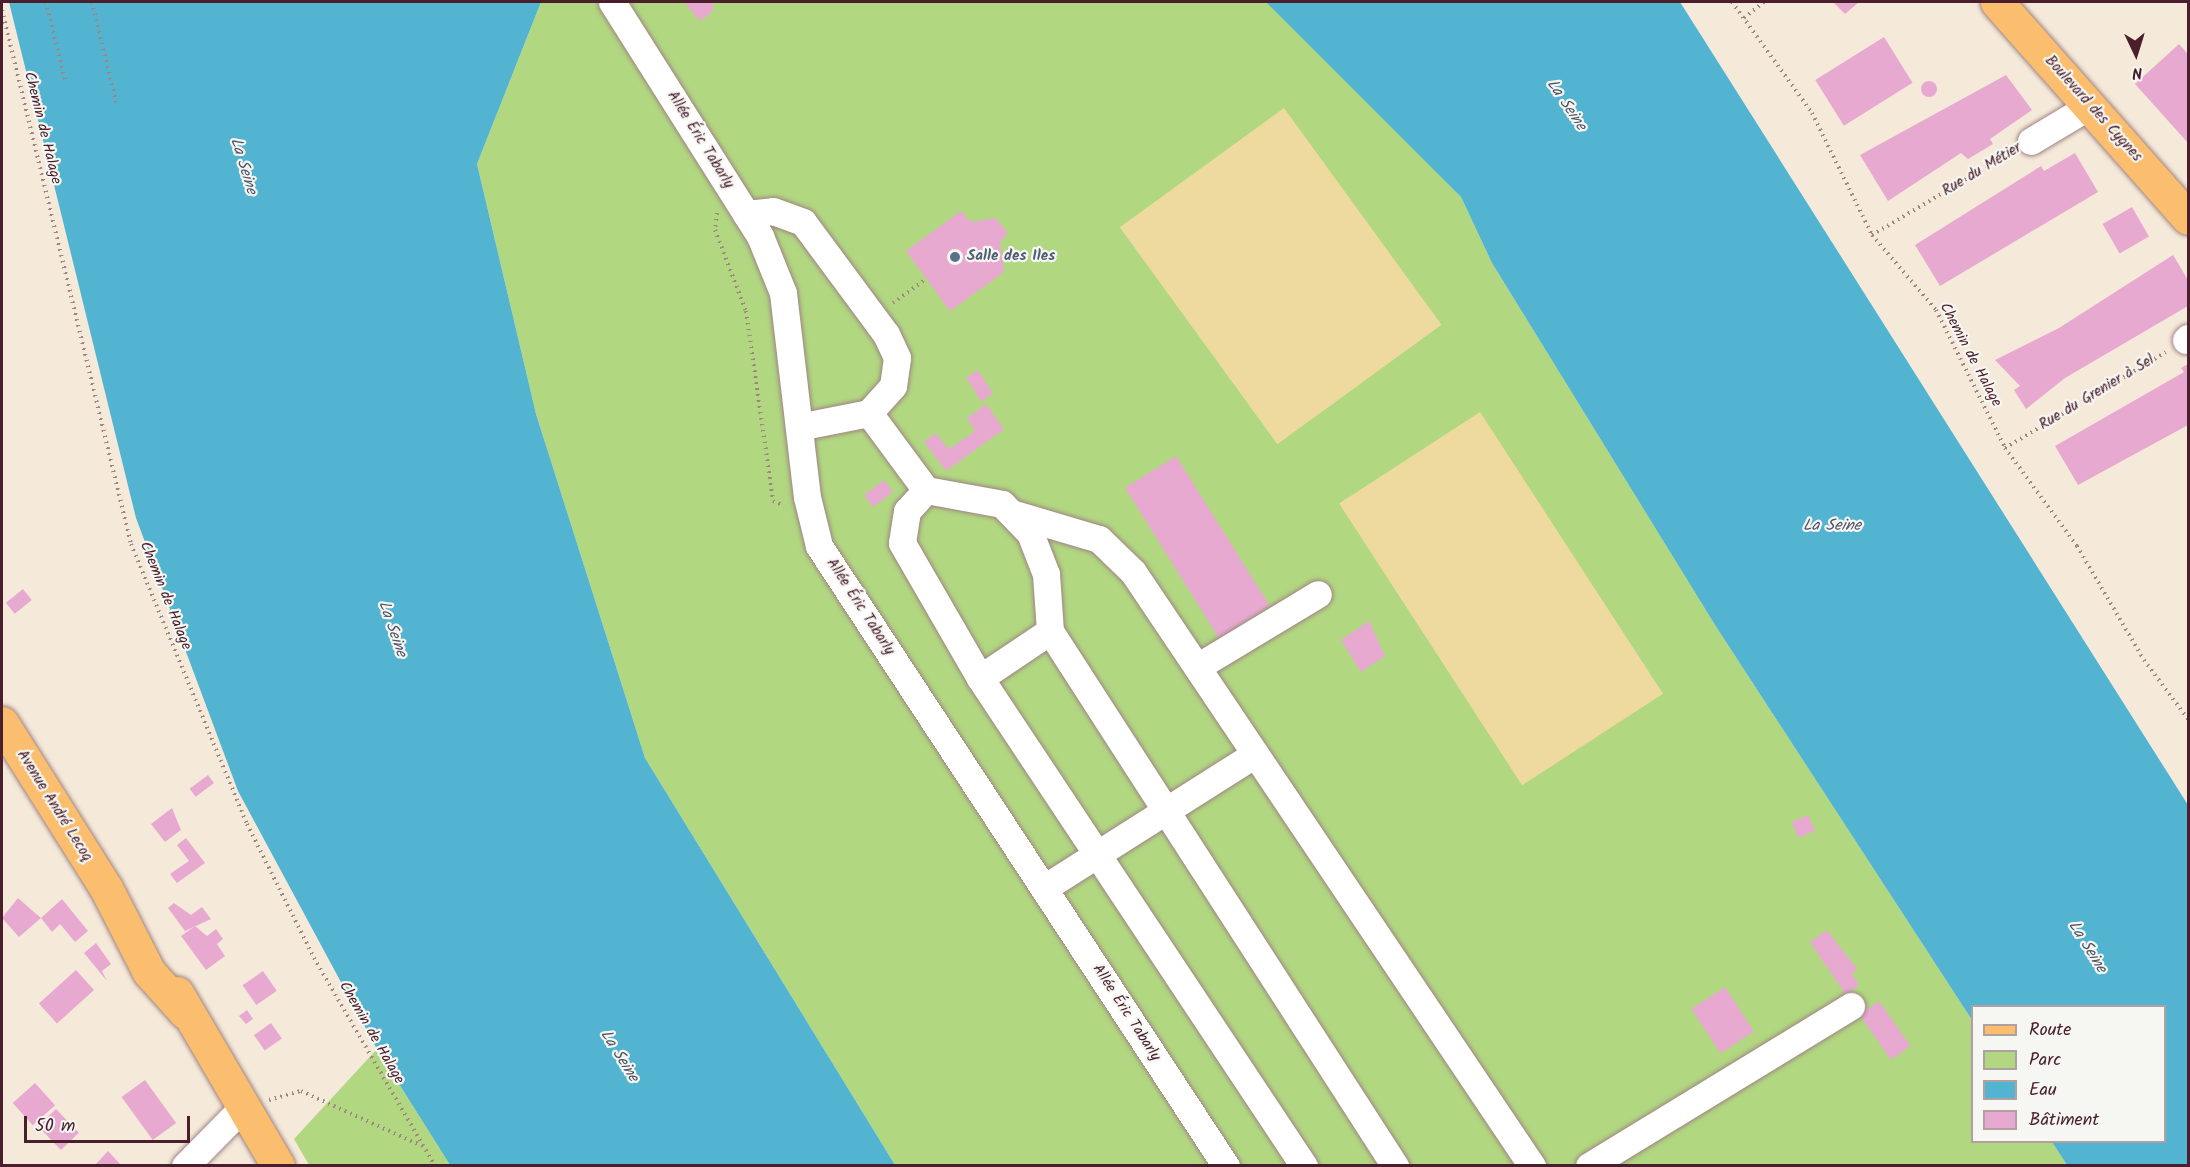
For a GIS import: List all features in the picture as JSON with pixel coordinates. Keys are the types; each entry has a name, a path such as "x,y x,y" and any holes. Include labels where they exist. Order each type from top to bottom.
{"main road":[{"name":"Boulevard des Cygnes","path":"1997,2 2091,105 2188,218"},
{"name":"Avenue André Lecoq","path":"2,723 106,888 149,972 185,1012 244,1106 278,1166"}],"street":[{"name":"Allée Éric Tabarly","path":"612,2 746,214 783,293 803,426 812,519 819,546 1226,1166"},
{"name":"Rue du Métier","path":"2031,141 2091,105"},
{"path":"746,214 773,211 803,222 873,317 897,358 897,372 882,403 869,413 803,426"},
{"path":"869,413 926,490 966,494 1002,504 1030,533 1046,574 1050,631 1395,1166"},
{"path":"926,490 907,511 902,543 980,678 1304,1166"},
{"path":"1011,513 1099,539 1133,572 1532,1166"},
{"path":"1197,667 1318,594"},
{"path":"980,678 1050,631"},
{"path":"1044,888 1255,754"},
{"path":"1589,1166 1851,1006"},
{"path":"185,1166 244,1106"}],"path":[{"path":"46,2 66,84"},
{"path":"92,2 116,102"},
{"name":"Chemin de Halage","path":"1732,2 1812,113 1872,235 1935,310 2005,448 2077,546 2144,660 2188,719"},
{"path":"1744,18 1764,2"},
{"name":"Chemin de Halage","path":"2,10 131,544 247,824 314,958 435,1166"},
{"name":"Rue du Métier","path":"1872,235 2031,141"},
{"path":"717,208 715,230 746,311 773,501 812,519"},
{"path":"873,317 926,279"},
{"name":"Rue du Grenier à Sel","path":"2005,448 2187,339"},
{"path":"244,1106 301,1091 423,1146"}],"green space":[{"path":"541,2 1266,2 1280,11 1461,197 1492,263 1715,625 1971,1018 1971,1143 2053,1143 2067,1165 895,1165 645,758 536,414 477,164"},
{"path":"377,1049 450,1165 309,1165 294,1139"}],"sand":[{"path":"1284,108 1442,325 1277,444 1120,227"},
{"path":"1480,412 1663,694 1522,785 1339,503"}],"water":[{"path":"9,2 541,2 477,164 536,414 645,758 895,1165 450,1165 377,1049 238,791 136,518"},
{"name":"La Seine","path":"1266,2 1680,2 2188,805 2188,1165 2067,1165 2053,1143 2166,1143 2166,1005 1971,1005 1971,1018 1715,625 1492,263 1461,197"}],"building":[{"path":"684,2 714,2 711,13 700,21"},
{"path":"1833,2 1859,2 1845,14"},
{"path":"1884,37 1913,83 1844,126 1815,80"},
{"path":"2179,44 2188,54 2188,143 2135,84"},
{"path":"2006,75 2032,110 1990,139 1993,144 1968,159 1961,153 1888,201 1860,155"},
{"path":"1929,81 1937,89 1929,97 1921,89"},
{"path":"2075,153 2098,192 1940,286 1915,245 2041,166 2044,171"},
{"path":"2132,207 2149,236 2120,253 2103,224"},
{"name":"Salle des Iles","path":"961,211 971,222 996,218 1008,234 1000,241 1004,272 950,311 906,251"},
{"path":"2173,255 2188,280 2188,306 2065,378 2026,409 2014,390 2020,386 1995,360 2059,328"},
{"path":"2188,364 2188,425 2078,485 2055,446 2184,372 2181,368"},
{"path":"978,370 993,394 981,401 966,377"},
{"path":"986,404 1004,429 946,471 924,442 935,433 949,449 975,431 967,418"},
{"path":"1176,456 1270,606 1219,638 1125,488"},
{"path":"884,480 893,492 873,507 864,495"},
{"path":"23,589 32,600 15,614 6,603"},
{"path":"1369,621 1385,656 1361,672 1341,640"},
{"path":"208,775 214,783 196,797 190,789"},
{"path":"172,808 181,830 165,842 151,824"},
{"path":"1808,815 1815,831 1798,838 1792,822"},
{"path":"186,838 205,863 177,883 170,874 189,861 177,845"},
{"path":"18,898 41,918 19,937 2,918"},
{"path":"62,899 88,931 75,942 60,924 52,932 41,918"},
{"path":"174,903 191,915 202,907 211,919 185,931 168,908"},
{"path":"195,926 207,936 216,929 223,939 217,944 225,956 206,970 181,936"},
{"path":"1827,930 1857,969 1852,974 1859,985 1846,995 1810,942"},
{"path":"96,943 111,964 102,971 107,981 84,953"},
{"path":"76,970 94,990 57,1024 39,1003"},
{"path":"263,971 277,991 256,1005 243,985"},
{"path":"1725,987 1754,1031 1720,1053 1691,1009"},
{"path":"1879,1001 1911,1046 1891,1060 1859,1015"},
{"path":"247,1010 253,1019 246,1024 239,1016"},
{"path":"271,1023 282,1039 265,1051 254,1035"},
{"path":"145,1080 176,1123 153,1140 122,1097"},
{"path":"35,1083 55,1105 33,1125 13,1103"},
{"path":"56,1109 79,1133 61,1150 38,1126"},
{"path":"108,1151 122,1166 94,1166"}],"place":[{"name":"Salle des Iles","path":"955,257"}]}
